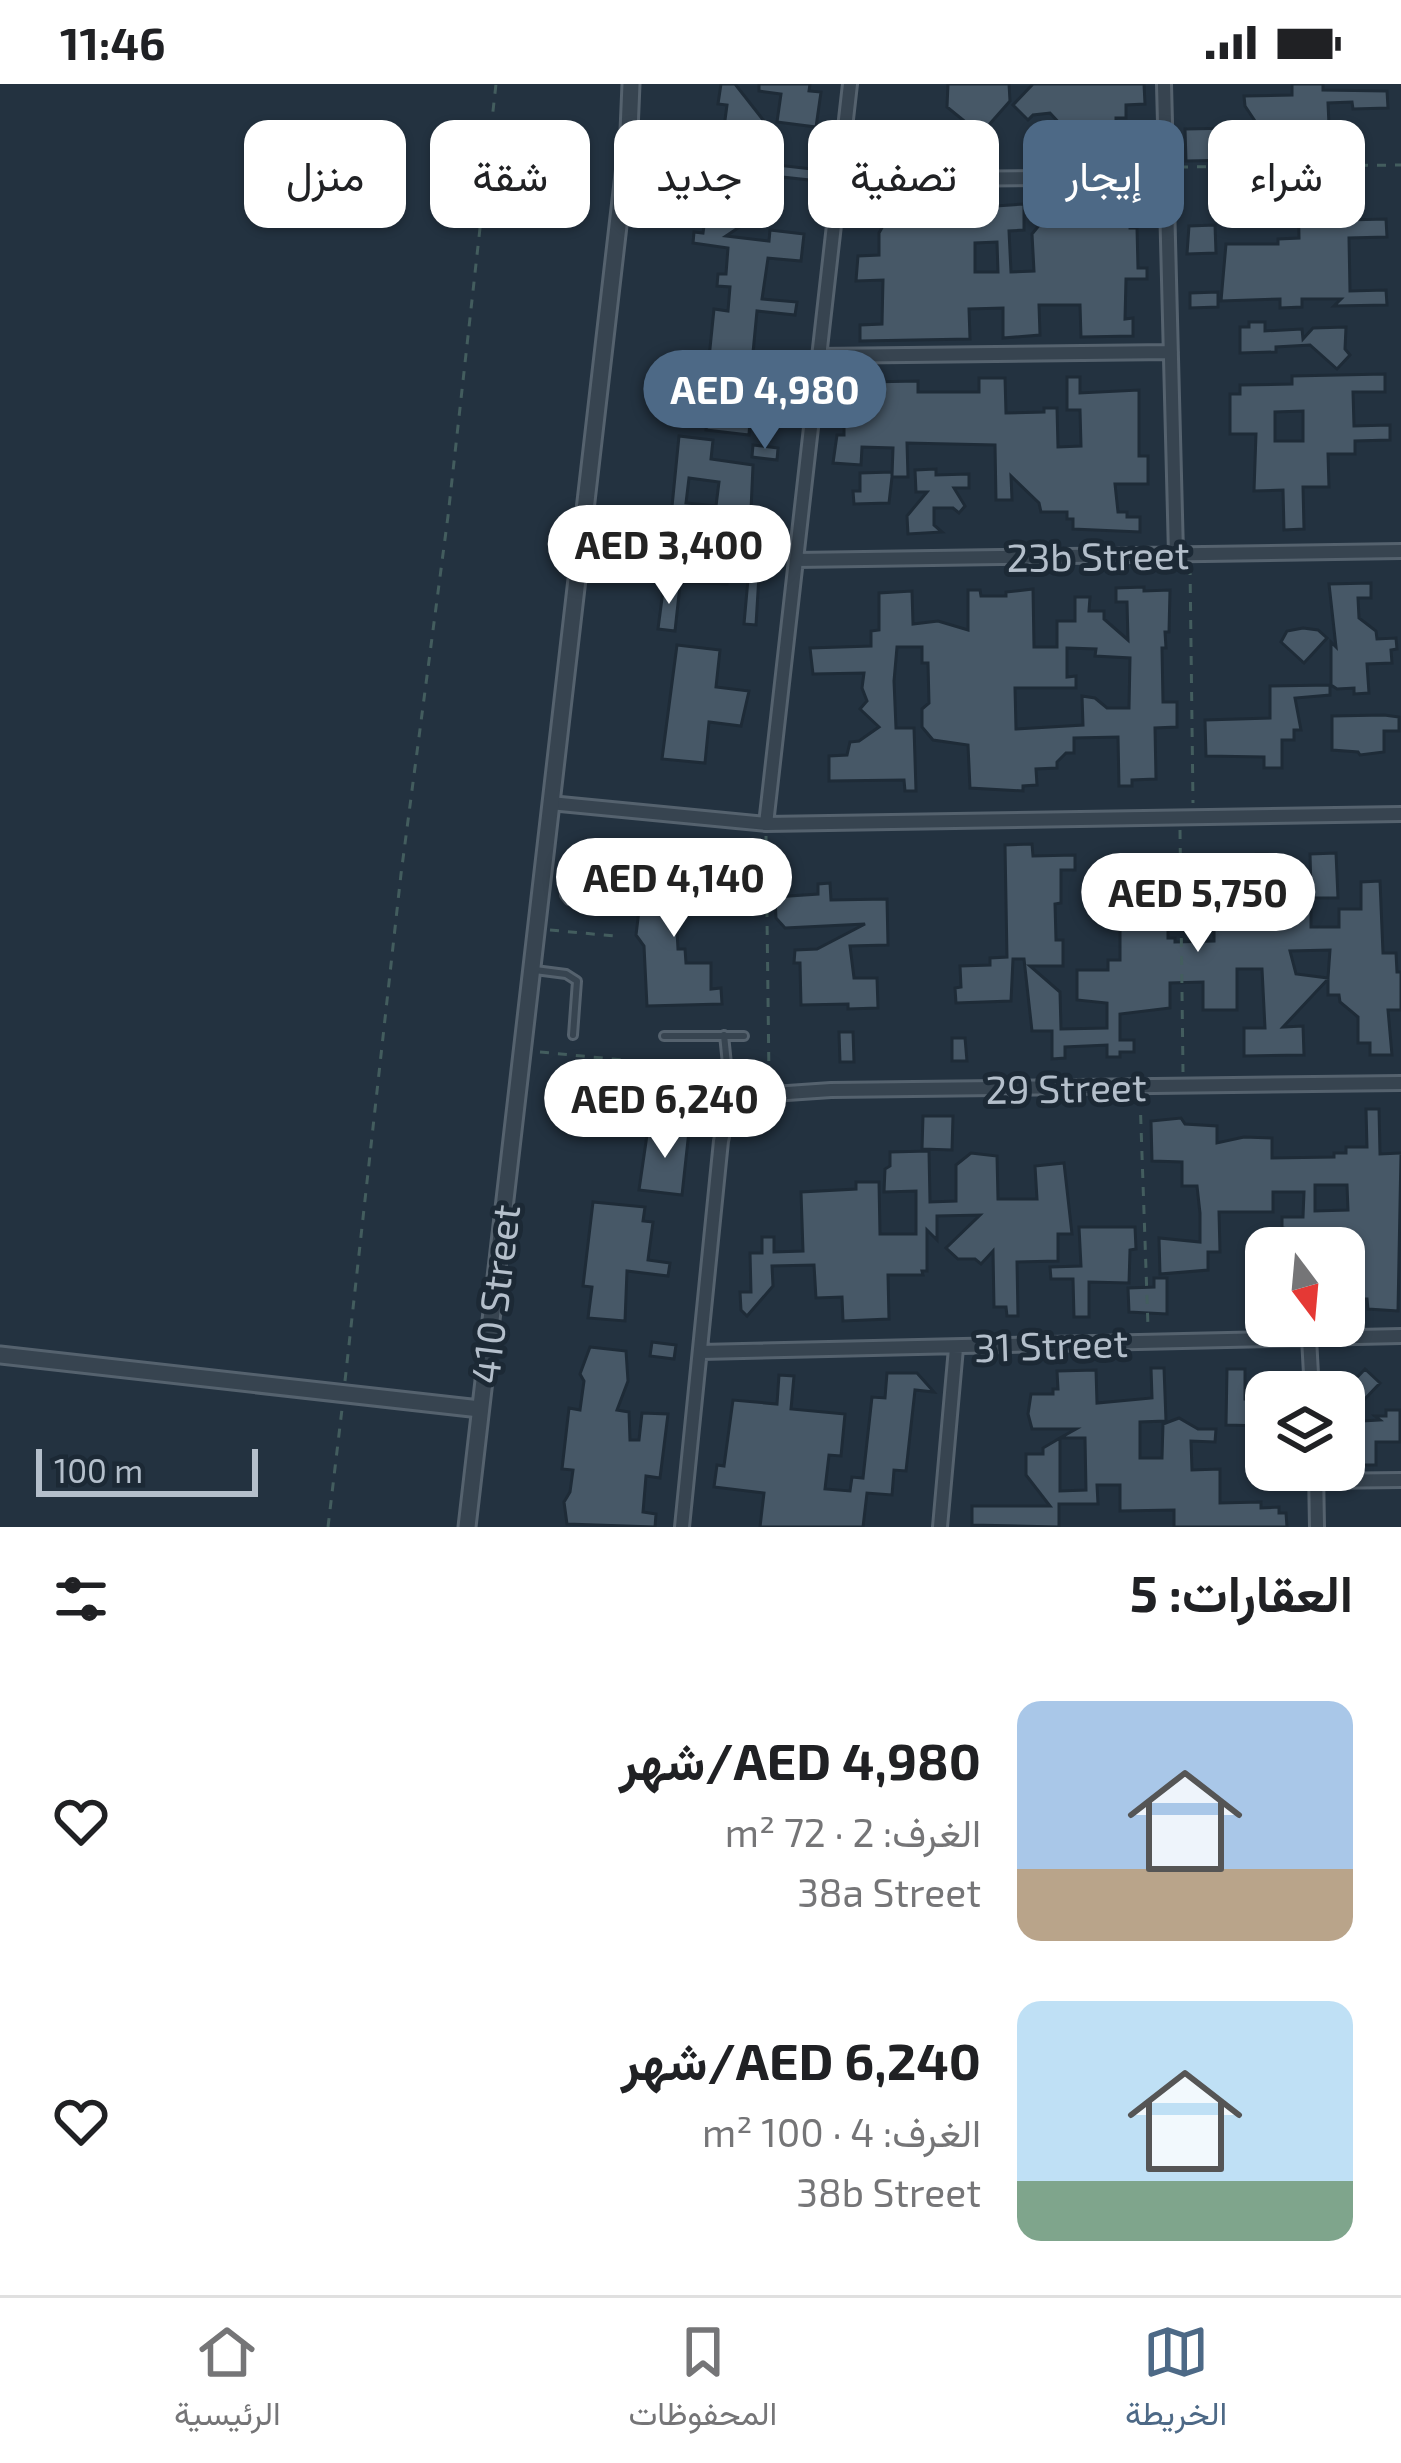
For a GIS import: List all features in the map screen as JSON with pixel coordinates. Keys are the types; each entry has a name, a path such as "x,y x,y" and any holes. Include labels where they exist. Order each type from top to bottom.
{"street":[{"name":"410 Street","path":"467,1527 634,84"},
{"path":"846,120 850,84"},
{"path":"1164,84 1165,120"},
{"path":"766,824 833,228"},
{"path":"1168,228 1183,553"},
{"path":"818,356 1171,352"},
{"name":"23b Street","path":"796,560 1401,550"},
{"path":"550,803 766,824 1401,814"},
{"name":"29 Street","path":"739,1100 770,1092 1401,1083"},
{"path":"682,1527 721,1141 739,1100"},
{"name":"31 Street","path":"1365,1337 1401,1336"},
{"name":"31 Street","path":"701,1352 1245,1339"},
{"path":"940,1527 956,1348"},
{"path":"0,1355 480,1409"},
{"path":"1365,1478 1401,1480"},
{"path":"1316,1491 1317,1527"}],"lane":[{"path":"540,894 602,904 608,866 600,860 576,859 565,895"},
{"path":"531,969 566,974 577,981 573,1035"},
{"path":"724,1035 739,1100"},
{"path":"664,1036 744,1036"}],"path":[{"path":"328,1527 496,84"},
{"path":"1184,171 1401,164"},
{"path":"1183,553 1183,1086"},
{"path":"766,824 770,1092"},
{"path":"536,929 615,936"},
{"path":"522,1051 730,1070"},
{"path":"1140,1086 1148,1341"}],"building":[{"path":"721,84 735,84 763,120 725,120 727,105 718,104"},
{"path":"759,84 810,84 809,91 821,92 817,120 808,120 808,126 777,120 781,94 759,91"},
{"path":"948,84 1009,84 1010,101 993,120 963,120 947,107"},
{"path":"1033,84 1144,84 1145,104 1126,105 1126,118 1116,120 1057,120 1050,113 1028,120 1013,105"},
{"path":"1292,84 1323,84 1323,90 1387,91 1388,108 1353,109 1352,102 1328,103 1329,120 1254,120 1245,106 1244,96 1292,95"},
{"path":"1185,129 1208,129 1208,161 1186,161"},
{"path":"784,166 808,169 808,180 784,177"},
{"path":"1023,204 1024,230 1009,231 1011,272 1034,271 1032,234 1037,228 1137,228 1138,268 1147,268 1147,279 1126,279 1125,319 1133,318 1133,336 1081,337 1080,305 1039,305 1040,335 1003,338 1003,308 969,309 970,339 860,341 860,325 882,324 883,280 856,281 858,256 879,255 882,228 999,228 999,206","holes":["997,242 998,272 975,272 975,243"]},
{"path":"1386,219 1387,237 1349,238 1350,291 1386,290 1387,305 1334,306 1341,299 1302,299 1302,307 1280,308 1280,299 1221,301 1226,244 1278,244 1278,239 1299,238 1299,228 1365,228 1365,220"},
{"path":"1189,226 1215,228 1216,253 1187,254"},
{"path":"704,228 738,228 726,236 769,241 770,230 804,234 801,261 768,258 762,299 797,302 795,315 757,311 752,363 789,367 787,381 779,380 776,401 759,399 749,435 706,430 711,390 686,387 689,356 709,358 714,309 728,311 730,287 717,286 718,274 726,274 728,248 693,243 694,232 703,233"},
{"path":"1218,292 1218,307 1190,308 1190,293"},
{"path":"1249,322 1265,322 1265,331 1302,329 1303,339 1313,328 1346,327 1345,349 1350,355 1337,369 1310,345 1240,353 1240,327 1249,327"},
{"path":"1385,374 1385,392 1353,392 1354,426 1390,425 1390,440 1355,441 1355,454 1328,454 1329,487 1303,487 1304,529 1284,530 1283,490 1254,491 1256,434 1230,434 1230,394 1240,394 1240,385 1292,384 1292,376","holes":["1303,411 1303,441 1275,441 1275,412"]},
{"path":"1067,377 1080,377 1080,393 1139,390 1139,456 1148,456 1148,484 1115,484 1118,512 1140,517 1140,532 1073,529 1067,512 1041,512 1039,503 1011,476 1012,500 996,500 995,445 907,443 908,477 892,477 889,503 854,504 853,491 860,491 860,473 892,472 892,476 893,448 862,447 861,465 833,463 837,435 844,435 844,403 867,382 918,381 918,392 979,392 979,378 1005,378 1006,413 1057,408 1058,447 1081,446 1080,410 1067,410"},
{"path":"679,436 713,440 711,459 753,465 751,510 773,512 766,576 759,575 756,625 744,624 749,568 729,566 727,584 681,582 680,538 669,537","holes":["689,478 719,482 716,506 686,503"]},
{"path":"753,445 778,448 777,460 752,457"},
{"path":"936,469 936,475 969,474 969,488 954,488 965,506 959,513 953,508 934,508 934,525 942,532 908,534 907,516 927,492 916,492 915,470"},
{"path":"664,583 680,585 675,631 658,629"},
{"path":"1371,583 1371,598 1358,598 1359,618 1376,631 1377,639 1396,638 1397,649 1391,650 1392,663 1367,664 1369,693 1354,694 1354,688 1331,685 1331,642 1336,647 1329,584"},
{"path":"1116,588 1170,590 1169,632 1165,632 1166,648 1162,648 1163,702 1177,702 1177,727 1155,728 1156,779 1119,786 1118,737 1074,738 1074,753 1066,753 1057,768 1036,769 1037,785 1023,786 1023,791 970,788 968,745 933,740 922,727 922,709 929,703 928,663 922,663 922,647 897,647 896,728 914,728 916,791 905,791 904,780 829,781 829,756 847,755 850,742 879,727 860,709 867,701 864,673 813,674 810,648 871,646 871,631 879,630 879,593 912,591 913,624 938,621 968,630 968,590 980,590 981,596 1006,596 1006,592 1033,589 1034,647 1057,647 1057,621 1075,621 1075,597 1090,597 1089,611 1104,611 1104,619 1128,640 1127,602 1116,602","holes":["1067,648 1096,649 1095,656 1130,658 1129,708 1107,708 1095,698 1082,696 1083,725 1016,729 1015,688 1076,688 1076,676 1067,677"]},
{"path":"1318,630 1327,638 1304,663 1281,642 1287,631"},
{"path":"677,645 720,650 716,687 749,691 741,726 709,722 705,763 662,759"},
{"path":"1330,685 1330,695 1295,698 1301,730 1294,730 1294,740 1282,740 1282,768 1264,768 1264,757 1206,756 1205,720 1270,718 1270,686"},
{"path":"1332,716 1399,717 1399,731 1384,731 1384,752 1360,755 1332,750"},
{"path":"1032,844 1033,856 1075,855 1075,870 1061,870 1061,903 1055,904 1056,940 1063,940 1063,966 1030,966 1060,992 1061,1029 1107,1028 1107,1003 1077,1000 1077,970 1108,970 1108,960 1120,960 1120,895 1109,895 1109,881 1118,881 1118,856 1136,855 1136,886 1168,886 1168,938 1175,942 1214,941 1214,914 1235,910 1234,860 1255,860 1256,854 1267,854 1267,889 1311,889 1310,854 1336,853 1338,898 1311,898 1311,927 1339,927 1339,909 1361,909 1361,882 1380,881 1383,953 1396,953 1397,972 1401,972 1401,1010 1388,1010 1392,1055 1370,1055 1370,1043 1358,1043 1358,1017 1340,1002 1339,995 1328,995 1328,979 1283,1027 1303,1026 1304,1055 1244,1056 1244,1028 1265,1028 1262,969 1237,969 1237,1010 1203,1010 1203,982 1170,983 1170,1008 1120,1014 1120,1040 1134,1040 1134,1052 1107,1057 1107,1045 1065,1047 1065,1058 1052,1059 1052,1031 1032,1031 1024,959 1013,959 1011,1001 956,1003 960,966 990,965 990,958 1007,957 1005,845","holes":["1330,950 1328,978 1296,974 1290,951"]},
{"path":"1161,857 1216,859 1216,868 1160,870"},
{"path":"713,871 713,896 702,897 703,911 676,913 678,949 685,949 686,963 711,963 711,989 721,988 722,1004 647,1006 644,946 636,935 639,910 645,910 644,873"},
{"path":"830,883 831,900 887,899 888,945 850,946 854,978 877,978 878,1008 801,1005 795,950 817,949 865,924 785,928 776,918 775,897 818,894 818,884"},
{"path":"839,1032 853,1032 854,1062 840,1062"},
{"path":"952,1038 965,1038 967,1061 952,1061"},
{"path":"608,1068 706,1079 704,1100 678,1097 679,1090 650,1086 646,1118 610,1115 612,1096 604,1095"},
{"path":"1366,1109 1379,1109 1380,1154 1401,1153 1398,1311 1368,1309 1365,1227 1282,1227 1282,1217 1303,1217 1304,1192 1273,1192 1273,1212 1219,1212 1220,1252 1208,1252 1208,1270 1160,1274 1159,1238 1200,1242 1200,1213 1197,1186 1182,1186 1182,1162 1152,1161 1151,1121 1181,1118 1185,1124 1217,1126 1217,1143 1272,1138 1272,1158 1334,1157 1334,1153 1346,1153 1346,1147 1367,1147","holes":["1315,1185 1347,1185 1348,1210 1315,1211"]},
{"path":"923,1116 953,1116 952,1150 922,1149"},
{"path":"648,1128 689,1131 682,1195 639,1190"},
{"path":"929,1151 930,1202 956,1201 956,1165 971,1153 997,1156 998,1199 1037,1199 1035,1166 1064,1163 1072,1234 1058,1234 1058,1261 1017,1262 1018,1316 1007,1316 1006,1307 994,1307 993,1251 981,1264 975,1259 958,1259 946,1248 980,1215 937,1216 937,1240 927,1230 927,1271 888,1275 889,1319 843,1321 842,1297 816,1298 814,1265 772,1266 773,1286 747,1316 741,1310 740,1292 751,1292 750,1253 762,1253 762,1237 774,1237 774,1252 803,1251 801,1192 856,1189 856,1182 879,1182 880,1234 916,1234 916,1191 884,1192 885,1169 890,1166 890,1152"},
{"path":"593,1202 645,1207 643,1221 653,1222 648,1260 670,1263 668,1276 627,1271 625,1321 588,1318 592,1287 583,1286"},
{"path":"1079,1227 1135,1227 1129,1283 1089,1282 1089,1317 1074,1317 1073,1279 1051,1279 1050,1267 1081,1266"},
{"path":"1154,1278 1167,1278 1167,1314 1129,1312 1128,1288 1154,1287"},
{"path":"652,1342 676,1345 674,1359 650,1356"},
{"path":"590,1347 626,1351 628,1381 617,1410 629,1412 630,1440 639,1440 642,1413 668,1414 660,1478 646,1476 643,1512 656,1514 655,1527 567,1524 564,1502 573,1470 562,1469 569,1408 580,1410 584,1381 580,1374"},
{"path":"1151,1368 1164,1368 1166,1421 1140,1422 1140,1458 1162,1458 1163,1424 1179,1418 1198,1429 1216,1429 1215,1442 1191,1441 1192,1470 1220,1469 1220,1503 1261,1502 1261,1508 1279,1507 1279,1513 1286,1513 1287,1527 1174,1527 1174,1510 1120,1511 1120,1485 1097,1485 1098,1504 1059,1504 1059,1527 972,1525 972,1506 1050,1506 1026,1475 1026,1454 1043,1454 1043,1448 1060,1438 1076,1429 1032,1429 1028,1414 1031,1394 1053,1394 1058,1389 1057,1371 1096,1370 1097,1403 1152,1398","holes":["1060,1438 1085,1438 1086,1490 1060,1491"]},
{"path":"1227,1369 1245,1369 1245,1425 1226,1425"},
{"path":"1365,1369 1380,1383 1365,1399 1365,1371"},
{"path":"887,1373 917,1373 934,1392 915,1390 906,1471 894,1470 892,1495 867,1493 863,1527 760,1527 764,1493 714,1487 717,1465 724,1466 733,1400 777,1404 779,1375 794,1376 791,1409 845,1414 841,1456 829,1455 825,1489 850,1491 852,1477 863,1478 872,1397 885,1398"},
{"path":"1386,1410 1400,1410 1400,1442 1376,1442 1376,1465 1365,1465 1365,1421 1386,1416"}]}
